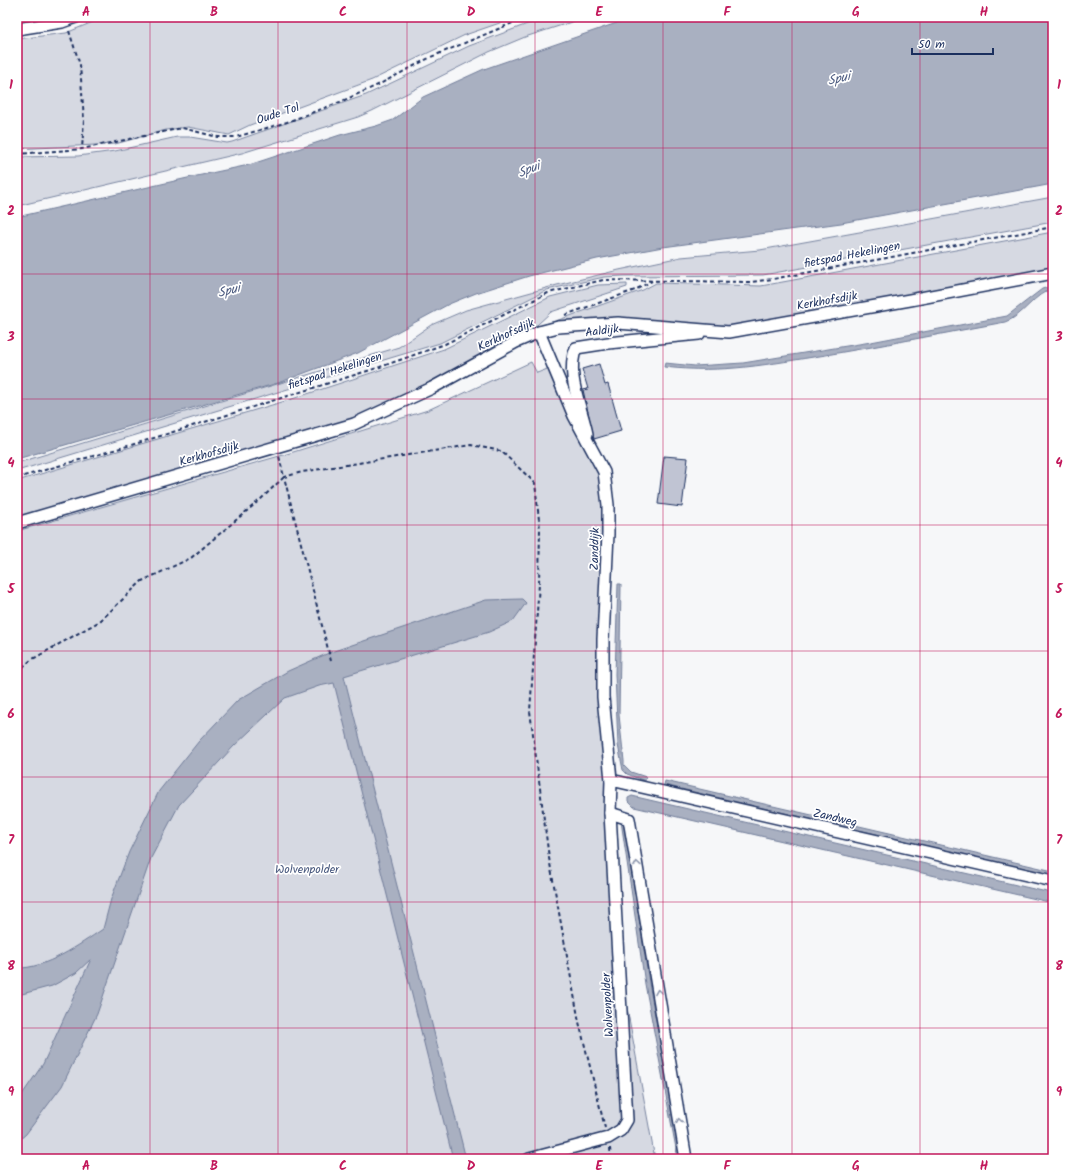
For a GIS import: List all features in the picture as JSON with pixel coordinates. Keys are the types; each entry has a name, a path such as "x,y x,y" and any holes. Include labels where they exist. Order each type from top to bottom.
{"street":[{"path":"17,29 62,22 76,17"},
{"name":"Kerkhofsdijk","path":"17,523 277,448 354,424 432,388 502,349 539,332 558,328 618,323 729,332 1053,273"},
{"name":"Zanddijk","path":"539,332 574,416 604,472 608,505 603,697 611,780"},
{"name":"Aaldijk","path":"588,444 573,370 572,358 576,348 608,343 729,332"},
{"name":"Wolvenpolder","path":"529,1159 608,1138 621,1130 627,1120 610,813 611,780"},
{"name":"Zandweg","path":"611,780 1053,881"},
{"path":"610,813 629,819 686,1159"}],"path":[{"name":"Oude Tol","path":"17,154 82,149 182,128 218,137 236,137 340,102 378,85 431,57 527,17"},
{"path":"70,31 80,65 84,120 82,149"},
{"name":"fietspad Hekelingen","path":"17,478 138,443 387,364 445,344 548,293 603,280 751,282 1053,227"},
{"path":"564,315 635,290 653,280"},
{"path":"17,672 31,660 100,621 142,581 191,558 261,499 284,477 302,472 470,444 501,451 535,483 540,529 530,711 549,858 579,1022 612,1159"},
{"path":"277,448 331,661"}],"green space":[{"path":"105,17 517,17 465,35 372,80 250,125 229,135 188,127 166,130 115,144 17,149 17,39 66,33"},
{"path":"546,17 587,17 525,37 489,52 358,117 242,153 17,206 17,157 78,156 115,151 177,137 190,137 227,143 232,142 366,95 469,46"},
{"path":"1053,197 1053,222 763,275 604,277 547,290 440,343 17,471 17,463 399,347 431,325 466,310 557,285 681,257 760,250"},
{"path":"1053,232 1053,269 737,327 550,326 550,323 643,290 656,283 761,286"},
{"path":"627,284 627,287 551,312 537,325 511,340 508,335 499,339 500,346 367,414 288,440 17,520 17,481 292,399 444,349 550,297 598,285"},
{"name":"Wolvenpolder","path":"531,362 537,373 550,368 598,470 605,517 608,780 614,937 655,1159 17,1159 17,531 290,453 428,410"}],"water":[{"name":"Spui","path":"634,17 1053,17 1053,184 841,223 663,247 597,259 529,276 476,293 449,304 358,353 278,383 17,459 17,217 249,165 340,135 376,126 393,120 423,97 484,69"},
{"path":"1053,286 1053,289 1040,295 1018,315 1005,322 765,365 726,369 686,369 664,367 665,363 695,366 743,363 871,342 1007,316 1042,289"},
{"path":"618,584 621,584 619,715 624,765 631,772 646,777 645,781 627,774 623,770 618,745 615,674"},
{"path":"522,599 526,603 513,621 489,632 344,676 466,1159 453,1159 334,683 319,686 285,698 234,746 179,805 151,858 97,1014 62,1086 26,1134 17,1142 17,1102 43,1064 91,959 76,973 52,986 22,994 17,994 17,968 39,965 51,960 73,949 103,929 111,899 129,852 159,791 199,741 238,700 288,671 331,652 486,600"},
{"path":"665,781 1049,870 1048,874 664,785"},
{"path":"632,796 1051,893 1049,902 634,807 628,801 628,798"},
{"path":"621,821 624,821 650,989 682,1159 678,1159 645,984"}],"building":[{"path":"599,364 605,385 608,384 621,431 594,439 583,390 588,389 582,369"},
{"path":"664,456 688,458 682,507 658,504"}]}
